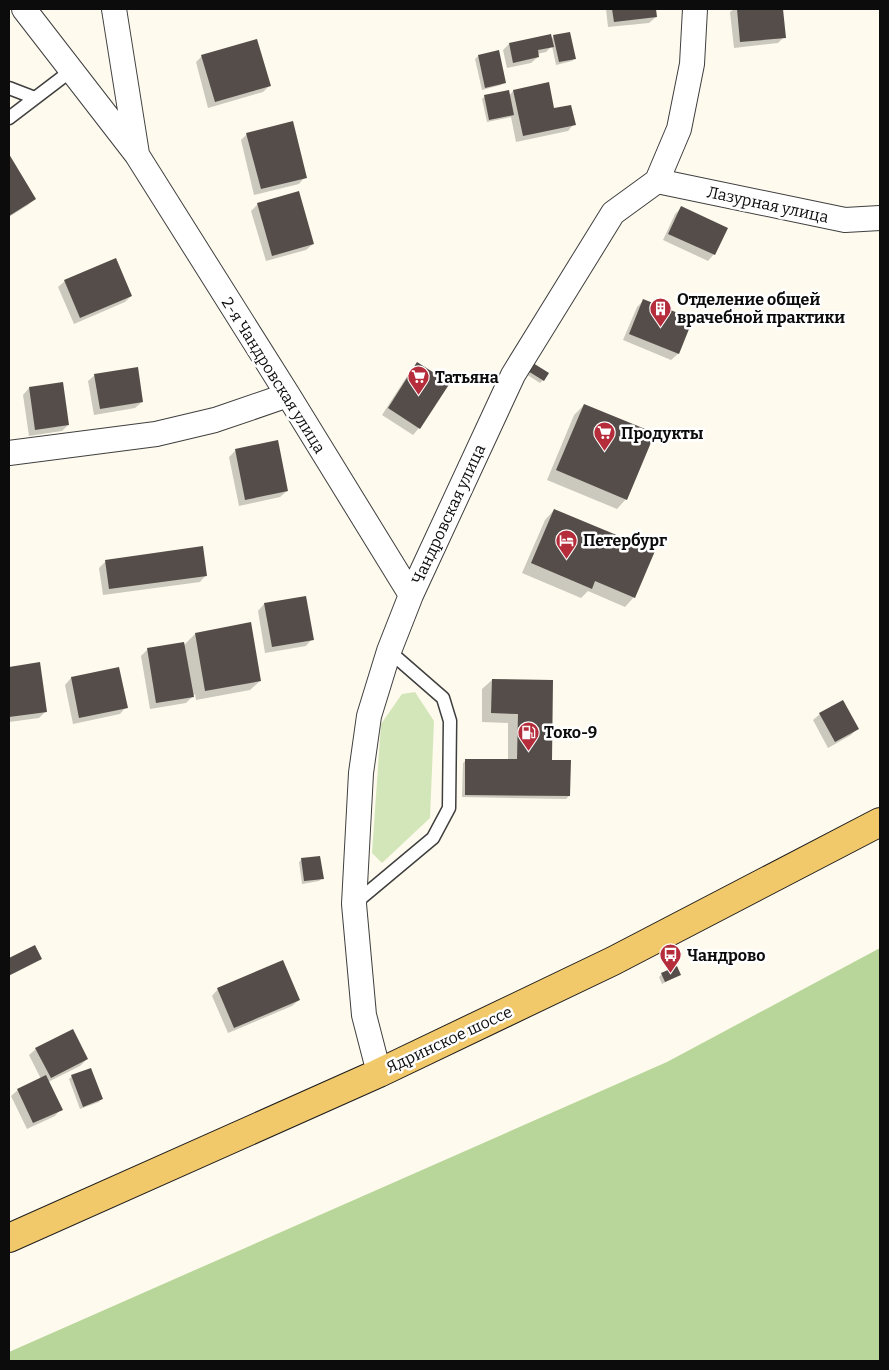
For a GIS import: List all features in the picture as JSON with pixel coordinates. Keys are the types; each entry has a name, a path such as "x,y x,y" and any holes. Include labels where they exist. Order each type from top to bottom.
{"main road":[{"name":"Ядринское шоссе","path":"9,1238 379,1073 614,961 880,822"}],"street":[{"name":"2-я Чандровская улица","path":"24,9 137,155 288,395 410,595"},
{"name":"2-я Чандровская улица","path":"114,9 137,155"},
{"path":"657,181 680,129 692,64 695,9"},
{"name":"Лазурная улица","path":"657,181 845,220 880,218"},
{"name":"Чандровская улица","path":"379,1073 364,1014 354,904 361,772 369,716 389,651 410,595 513,375 613,213 657,181"},
{"path":"9,453 156,434 215,420 288,395"}],"lane":[{"path":"9,118 72,70"},
{"path":"9,88 35,98"},
{"path":"354,904 433,838 449,808 450,721 442,698 389,651"}],"green space":[{"path":"415,692 434,721 430,818 382,863 372,853 381,724 402,694"},
{"path":"880,948 880,1361 9,1361 9,1352 667,1062"}],"building":[{"path":"612,9 656,9 657,17 614,22"},
{"path":"737,9 783,9 786,38 740,42"},
{"path":"570,32 576,59 559,62 553,35"},
{"path":"551,34 554,47 538,50 539,57 513,63 509,43"},
{"path":"257,39 271,86 215,102 201,55"},
{"path":"499,50 506,83 485,88 478,55"},
{"path":"549,82 554,108 571,105 576,125 523,136 513,90"},
{"path":"509,90 514,115 489,120 484,95"},
{"path":"293,121 307,178 261,189 246,133"},
{"path":"9,154 36,199 9,216"},
{"path":"299,191 314,244 272,256 257,203"},
{"path":"681,206 728,228 715,255 668,234"},
{"path":"116,258 132,296 80,318 64,280"},
{"name":"Отделение общей врачебной практики","path":"643,299 693,319 679,354 629,334"},
{"name":"Татьяна","path":"417,362 450,383 420,429 388,408"},
{"path":"533,363 549,373 544,381 528,371"},
{"path":"138,367 143,402 100,409 94,374"},
{"path":"63,382 69,425 35,430 29,387"},
{"name":"Продукты","path":"584,404 655,433 627,500 556,470"},
{"path":"278,440 288,491 245,500 235,449"},
{"path":"554,509 655,551 635,598 595,581 592,589 531,563"},
{"path":"203,546 207,576 109,589 105,560"},
{"path":"306,596 314,640 272,647 264,603"},
{"path":"251,622 261,681 205,691 195,633"},
{"path":"184,642 194,697 156,703 147,648"},
{"path":"40,662 47,712 9,717 9,667"},
{"path":"119,667 128,708 79,718 71,677"},
{"path":"492,679 553,680 552,760 571,760 570,796 465,795 465,759 517,759 518,714 491,713"},
{"path":"843,700 859,729 835,742 819,713"},
{"path":"320,856 324,879 304,881 301,858"},
{"path":"35,945 42,959 10,975 9,958"},
{"path":"283,960 300,1000 234,1028 217,988"},
{"path":"677,966 681,975 665,982 661,973"},
{"path":"73,1029 88,1059 51,1078 35,1048"},
{"path":"91,1068 103,1099 83,1107 71,1075"},
{"path":"46,1075 63,1110 33,1123 17,1089"}],"place":[{"name":"Отделение общей врачебной практики","path":"661,327"},
{"name":"Татьяна","path":"419,396"},
{"name":"Продукты","path":"605,452"},
{"name":"Петербург","path":"567,559"},
{"name":"Токо-9","path":"528,751"},
{"name":"Чандрово","path":"671,974"}]}
